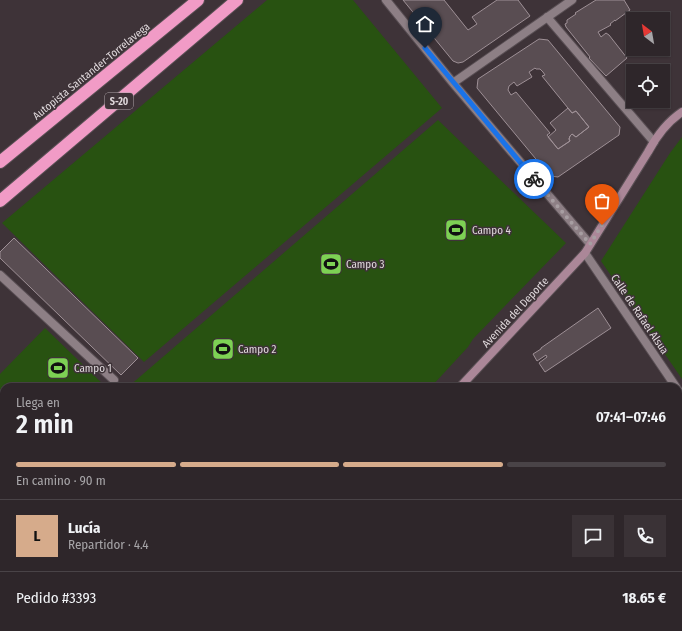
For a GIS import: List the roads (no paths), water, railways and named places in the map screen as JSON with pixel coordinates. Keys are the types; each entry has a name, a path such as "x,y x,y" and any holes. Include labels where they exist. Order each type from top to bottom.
{"highway":[{"name":"Autopista Santander-Torrelavega","path":"0,162 198,0"},
{"name":"S-20","path":"0,201 237,0"}],"main road":[{"name":"Avenida del Deporte","path":"464,383 585,253 654,142 674,118 682,112"}],"street":[{"path":"386,0 453,83 590,244"},
{"path":"453,83 572,0"},
{"path":"547,17 654,142"},
{"name":"Calle de Rafael Alsua","path":"585,253 673,383"},
{"path":"0,275 114,380"}],"place":[{"name":"Campo 4","path":"456,230"},
{"name":"Campo 3","path":"331,264"},
{"name":"Campo 2","path":"223,349"},
{"name":"Campo 1","path":"58,368"}]}
